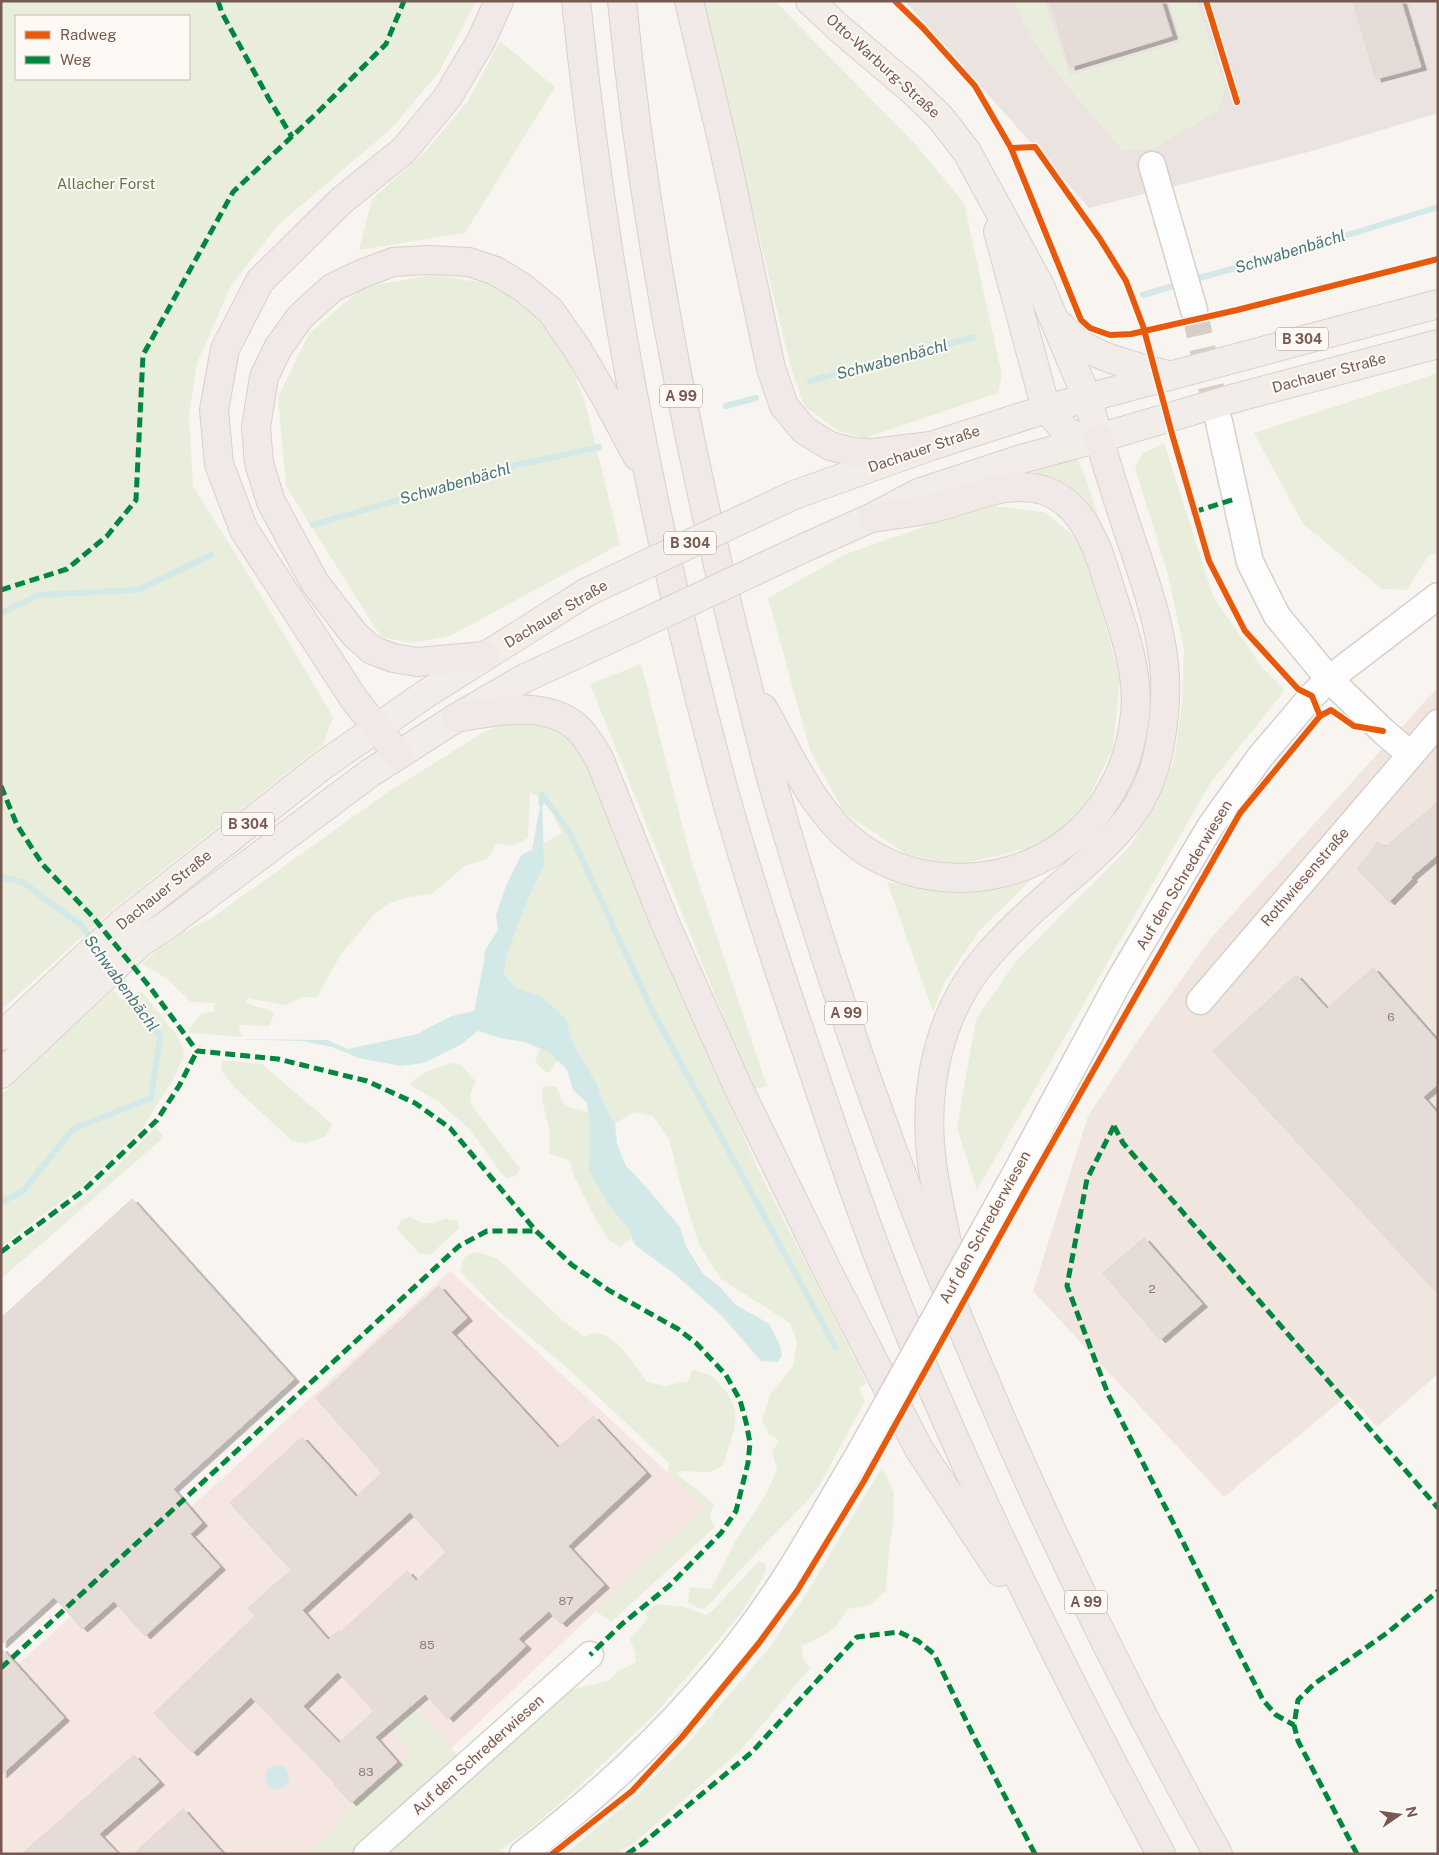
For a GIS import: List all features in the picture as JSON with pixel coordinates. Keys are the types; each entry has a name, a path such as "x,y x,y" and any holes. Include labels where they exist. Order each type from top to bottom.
{"highway":[{"path":"398,755 354,698 244,530 219,464 214,410 225,349 260,281 341,201 404,150 448,98 481,41 499,1"},
{"path":"576,1 601,207 619,321 650,481 698,691 728,805 766,934 840,1150 884,1269 943,1410 1004,1549 1064,1669 1161,1854"},
{"name":"A 99","path":"622,1 634,113 664,309 702,500 770,772 820,935 872,1092 926,1238 968,1343 1049,1527 1103,1638 1178,1783 1218,1854"},
{"path":"689,1 724,148 771,368 784,406 804,430 830,446 854,452 874,453 931,446"},
{"path":"484,656 417,662 393,658 372,650 355,635 310,575 271,502 259,464 256,427 264,378 278,348 300,317 332,288 361,274 393,262 430,260 469,262 496,271 522,287 550,310 578,350 650,481"},
{"path":"968,1343 932,1163 930,1100 935,1063 943,1031 971,976 989,954 1018,924 1095,855 1122,827 1136,809 1154,771 1160,745 1164,712 1165,676 1155,616 1092,440"},
{"path":"745,676 806,785 822,809 843,833 860,847 883,861 912,872 934,877 962,879 989,876 1038,862 1075,836 1091,819 1110,794 1124,763 1132,733 1135,712 1135,689 1127,644 1114,599 1103,563 1084,522 1059,498 1043,490 1023,488 1006,488 930,509 871,518"},
{"path":"456,718 500,710 527,710 559,715 583,734 599,758 669,932 738,1085 829,1274 919,1449 1064,1669"}],"main road":[{"name":"Otto-Warburg-Straße","path":"810,1 912,90 940,117 966,152 1040,286 1087,398 1092,440"},
{"name":"Otto-Warburg-Straße","path":"985,184 1046,409"},
{"name":"Dachauer Straße","path":"1,1036 122,923 322,766 484,656 587,592 794,495 931,446 1046,409 1167,375 1438,304"},
{"path":"1053,316 1066,333 1096,353 1167,375"},
{"name":"Dachauer Straße","path":"1,1074 140,943 170,923 370,772 456,718 525,678 871,518 918,493 1021,458 1438,344"},
{"path":"1046,409 1066,431 1092,440"}],"street":[{"path":"1152,165 1175,250 1194,310"},
{"path":"1219,422 1250,562 1277,616 1329,679 1410,754"},
{"name":"Auf den Schrederwiesen","path":"523,1854 568,1820 647,1748 693,1700 782,1584 858,1456 1018,1169 1119,981 1210,827 1260,757 1312,696 1329,679 1438,596"},
{"name":"Rothwiesenstraße","path":"1200,1001 1438,723"},
{"name":"Auf den Schrederwiesen","path":"367,1854 590,1656"}],"shaded area":[{"path":"905,1 1438,1 1438,113 1312,151 1089,208"},
{"path":"1438,687 1438,1374 1377,1427 1348,1395 1224,1497 1033,1291 1088,1116 1136,1043 1211,938"},
{"path":"450,1271 705,1507 350,1845 349,1854 1,1854 1,1680"}],"green space":[{"name":"Allacher Forst","path":"1,1 476,1 439,72 392,128 277,226 231,286 197,363 189,415 193,486 333,717 323,745 112,910 1,1010"},
{"path":"702,1 775,1 917,146 964,203 1002,375 998,393 865,438 839,431 805,407 791,368"},
{"path":"1015,1 1044,1 1070,75 1179,43 1178,31 1169,1 1196,1 1226,88 1218,111 1152,149 1123,151 1062,80 1034,41"},
{"path":"500,41 555,87 465,233 359,250 372,199 424,153 468,101"},
{"path":"432,275 492,284 543,323 569,361 585,402 620,544 450,636 412,643 381,637 286,486 278,397 309,334 363,287"},
{"path":"1438,373 1438,553 1429,555 1407,590 1382,589 1303,524 1254,433"},
{"path":"1164,443 1213,596 1261,666 1285,690 1211,782 977,1190 957,1128 976,1019 1017,960 1131,845 1151,812 1174,761 1182,703 1184,649 1168,575 1135,467 1143,453"},
{"path":"1077,458 1086,479 1127,600 1034,476 1036,469"},
{"path":"986,505 1045,512 1082,543 1120,678 1113,748 1077,821 1028,848 957,865 906,854 844,812 810,750 768,598 846,554"},
{"path":"641,664 692,863 767,1086 753,1090 590,684"},
{"path":"527,722 549,728 573,741 587,763 610,824 757,1167 867,1383 859,1388 865,1401 820,1484 807,1501 738,1572 711,1603 703,1609 688,1602 690,1587 711,1589 736,1540 765,1496 777,1469 772,1452 779,1440 769,1435 762,1420 771,1393 793,1366 797,1343 790,1323 721,1279 699,1245 680,1184 669,1139 653,1116 633,1112 615,1124 596,1082 573,1044 566,1019 542,997 515,987 504,974 507,954 528,899 544,866 543,844 562,833 547,802 530,792 528,838 513,846 497,843 487,859 465,866 433,893 409,897 390,903 374,914 340,956 317,997 303,997 285,1005 247,998 246,1003 274,1012 270,1026 238,1025 242,1037 190,1033 189,1029 201,1014 215,1011 214,1003 191,1002 166,978 142,964 185,932 213,917 385,794 484,732 502,725"},
{"path":"1034,877 980,930 943,985 933,1012 887,882 960,894"},
{"path":"113,990 122,999 141,991 175,1033 183,1048 184,1055 173,1080 141,1130 80,1189 42,1215 1,1247 1,1095"},
{"path":"540,1048 549,1052 558,1060 550,1072 545,1072 535,1062"},
{"path":"223,1060 262,1064 332,1124 325,1137 304,1143 292,1141 234,1087 221,1070"},
{"path":"452,1063 461,1065 476,1082 471,1094 472,1106 520,1168 518,1174 508,1179 502,1174 470,1130 439,1102 410,1085 424,1073"},
{"path":"543,1086 557,1087 562,1100 567,1106 588,1112 590,1131 608,1204 629,1230 632,1238 620,1247 610,1241 595,1218 573,1174 571,1163 567,1159 549,1154 550,1133 542,1099"},
{"path":"155,1128 164,1137 1,1279 1,1257 89,1194"},
{"path":"410,1217 422,1223 433,1223 445,1219 457,1220 459,1228 430,1255 420,1254 397,1229 401,1220"},
{"path":"473,1252 498,1259 562,1320 585,1337 596,1333 611,1339 632,1360 647,1382 665,1386 688,1381 693,1369 715,1379 730,1396 734,1406 735,1425 723,1466 710,1472 680,1471 676,1473 714,1504 710,1517 715,1527 611,1622 596,1611 705,1507 674,1479 668,1471 669,1463 565,1366 497,1310 460,1271 464,1258"},
{"path":"882,1467 894,1493 893,1524 886,1590 871,1605 847,1609 834,1628 801,1646 804,1660 810,1668 741,1750 635,1842 616,1854 565,1854 636,1796 688,1743 769,1648 805,1596"},
{"path":"759,1561 766,1564 766,1570 739,1616 655,1714 572,1793 526,1832 495,1854 377,1854 569,1685 574,1689 608,1681 619,1671 636,1662 635,1652 630,1639 648,1618 645,1613 656,1604 684,1607 706,1615"},
{"path":"414,1706 459,1757 355,1854 309,1854 337,1826 351,1807 412,1754 392,1730"}],"water":[{"path":"542,795 544,866 528,899 507,954 504,974 515,987 542,997 566,1019 573,1044 596,1082 615,1124 617,1144 626,1166 680,1227 686,1246 703,1274 719,1286 736,1305 769,1324 779,1343 782,1355 778,1362 761,1361 722,1316 676,1275 635,1245 629,1230 608,1204 589,1170 590,1131 587,1103 573,1090 567,1070 549,1052 524,1042 500,1038 478,1031 460,1045 424,1063 401,1066 359,1058 332,1047 301,1041 225,1039 327,1040 348,1049 417,1034 452,1016 474,1011 485,950 498,930 496,915 506,886 521,855 532,850"},
{"path":"277,1765 285,1769 289,1777 285,1785 277,1789 269,1785 265,1777 269,1769"}],"building":[{"path":"1050,1 1161,1 1172,36 1070,67"},
{"path":"1353,1 1401,1 1421,67 1376,79"},
{"path":"1438,802 1438,854 1411,877 1412,879 1389,902 1357,869 1378,842 1385,847"},
{"path":"1373,968 1438,1042 1438,1084 1423,1097 1438,1114 1438,1294 1213,1051 1296,975 1327,1009"},
{"path":"132,1199 294,1379 173,1489 202,1523 190,1534 220,1567 145,1636 114,1601 82,1629 54,1597 1,1645 1,1318"},
{"path":"1144,1238 1202,1304 1160,1340 1103,1273"},
{"path":"439,1286 467,1318 451,1332 558,1448 593,1416 646,1473 568,1546 604,1585 561,1624 549,1611 518,1639 526,1646 448,1719 425,1694 375,1737 397,1762 351,1803 334,1782 251,1697 192,1753 154,1713 255,1616 248,1608 291,1570 230,1503 302,1437 356,1497 382,1473 316,1398","holes":["410,1512 446,1552 416,1581 407,1571 341,1632 339,1630 328,1640 302,1610","338,1672 374,1711 339,1743 303,1706"]},
{"path":"1,1648 64,1718 1,1775"},
{"path":"134,1755 159,1782 99,1834 118,1854 22,1854"},
{"path":"183,1809 223,1854 133,1854"}],"waterway":[{"name":"Schwabenbächl","path":"1192,280 1300,250 1438,207"},
{"name":"Schwabenbächl","path":"1143,295 1180,284"},
{"name":"Schwabenbächl","path":"810,381 974,337"},
{"name":"Schwabenbächl","path":"726,406 756,398"},
{"name":"Schwabenbächl","path":"313,525 517,465 599,447"},
{"name":"Schwabenbächl","path":"1,613 39,595 138,590 211,555"},
{"path":"541,803 542,795 568,829 653,1012 836,1348"},
{"name":"Schwabenbächl","path":"1,877 22,882 81,925 93,942"},
{"name":"Schwabenbächl","path":"1,1202 22,1192 73,1129 151,1098 160,1036 118,974"}],"tunnel":[{"path":"1194,310 1219,422"}],"marked path":[{"path":"218,1 222,13 292,137"},
{"path":"1,590 67,569 107,536 136,500 143,355 233,192 318,112 386,44 404,1"},
{"path":"1194,512 1235,499"},
{"path":"1,786 17,825 43,865 92,916 149,986 197,1051 278,1059 367,1081 415,1103 450,1128 536,1231 572,1265 610,1291 678,1329 696,1343 726,1375 740,1400 750,1443 748,1463 736,1511 721,1533 669,1586 622,1624 590,1655"},
{"path":"1,1252 83,1191 157,1120 179,1086 197,1051"},
{"path":"1114,1126 1087,1179 1067,1286 1108,1394 1263,1700 1276,1715 1294,1725"},
{"path":"1114,1126 1123,1143 1438,1508"},
{"path":"1,1668 459,1246 487,1231 536,1231"},
{"path":"1357,1854 1298,1741 1294,1725 1298,1700 1314,1684 1387,1633 1438,1591"},
{"path":"627,1854 642,1844 752,1752 857,1637 899,1632 918,1641 934,1654 975,1739 1035,1854"}],"cycle path":[{"path":"895,1 923,28 975,86 1011,148 1035,147 1100,239 1126,281 1143,326 1209,561 1245,631 1298,689 1312,696 1320,716"},
{"path":"1206,1 1237,102"},
{"path":"1011,148 1081,320 1090,328 1110,335 1131,334 1237,310 1438,259"},
{"path":"552,1854 632,1791 682,1737 759,1643 797,1591 864,1481 1026,1189 1240,813 1320,716 1331,710 1354,726 1383,731"}]}
